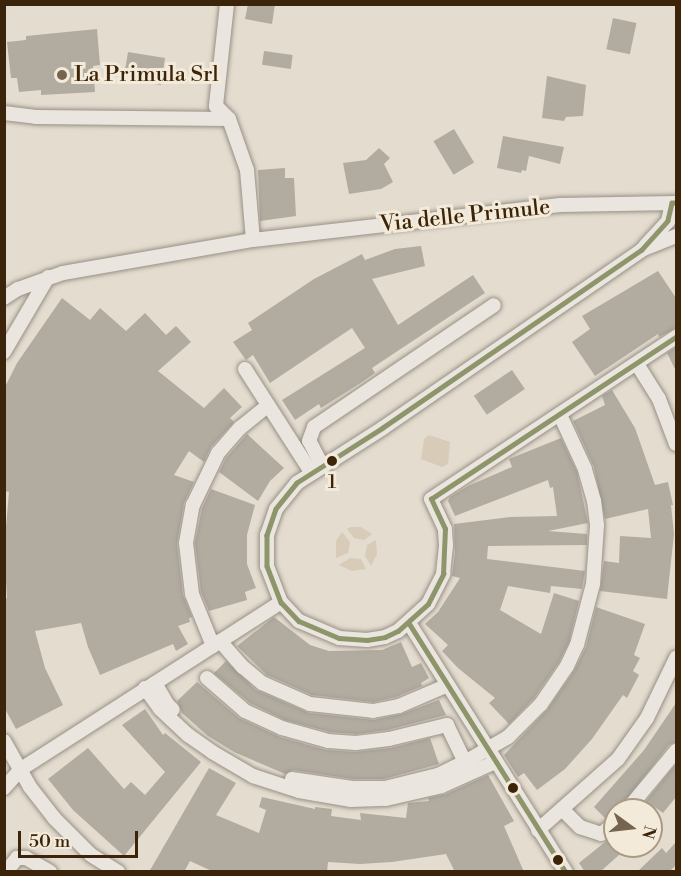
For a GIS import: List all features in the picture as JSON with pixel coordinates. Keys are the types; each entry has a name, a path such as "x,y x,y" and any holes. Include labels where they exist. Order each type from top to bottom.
{"street":[{"path":"227,4 216,106 229,119 247,170 253,240"},
{"path":"4,113 36,117 229,119"},
{"path":"642,250 668,221 674,203"},
{"name":"Via delle Primule","path":"4,298 48,277 253,240 560,205 674,203"},
{"path":"676,236 642,250 383,428 317,469 283,497 270,521 267,535 268,572 281,602 299,621 339,638 368,640 385,637 409,623 428,604 443,574 445,529 431,499 676,337"},
{"path":"4,352 48,277"},
{"path":"317,469 309,441 314,427 494,304"},
{"path":"637,364 659,399 676,444"},
{"path":"245,369 268,405 317,469"},
{"path":"268,405 240,428 218,453 193,505 186,543 192,594 217,643 262,683 310,704 373,711 399,706 448,685"},
{"path":"150,685 167,716 212,753 253,776 298,791 351,800 386,799 442,786 491,756 557,684 577,645 593,584 597,525 594,501 578,451 560,415"},
{"path":"4,788 21,769 281,602"},
{"path":"409,623 566,872"},
{"path":"538,830 618,759 647,718 676,658"},
{"path":"207,678 245,711 282,729 328,741 356,743 389,739 447,725 465,762"},
{"path":"150,685 167,704 217,746 257,768 301,782 352,788 385,788 438,775 465,762 491,756"},
{"path":"4,741 30,787 54,818 91,855 118,872"},
{"path":"637,798 676,751"},
{"path":"563,810 580,826 601,834 603,832"},
{"path":"6,872 17,858 26,858 50,872"}],"shaded area":[{"path":"429,435 450,442 448,464 442,467 421,459 424,439"},
{"path":"361,527 372,534 364,540 354,538 347,529"},
{"path":"342,532 350,542 348,553 336,558 336,541"},
{"path":"376,540 377,554 371,566 365,556 367,545"},
{"path":"350,558 361,559 366,569 352,571 339,565"}],"building":[{"path":"248,4 275,4 272,24 245,19"},
{"path":"613,18 636,23 630,54 606,49"},
{"path":"97,29 100,65 93,66 95,92 41,95 41,90 19,92 17,78 11,78 7,42 26,40 26,36"},
{"path":"264,51 293,55 291,69 262,65"},
{"path":"128,52 165,58 161,85 129,80 131,72 125,70"},
{"path":"547,76 586,85 583,116 566,117 564,121 542,118"},
{"path":"454,129 474,162 454,175 433,141"},
{"path":"503,136 564,147 560,164 529,156 526,171 522,170 521,173 497,168"},
{"path":"379,148 390,158 384,164 393,182 381,189 349,194 343,163 366,160"},
{"path":"285,168 285,178 294,178 296,216 260,221 258,170"},
{"path":"421,246 425,266 372,279 398,325 473,275 485,293 372,368 375,373 362,382 321,408 319,404 295,420 282,400 365,348 352,328 270,383 253,355 246,360 233,342 252,330 248,323 314,279 362,254 365,260 395,249"},
{"path":"658,271 676,298 676,328 659,337 658,334 595,376 572,342 590,329 582,316"},
{"path":"62,298 90,320 100,308 126,331 145,313 166,335 176,326 191,342 158,371 204,408 224,388 242,407 230,418 234,422 211,447 204,462 189,451 174,475 194,482 184,503 177,544 183,595 192,617 189,618 190,622 178,626 188,644 176,651 173,644 100,675 81,623 35,631 45,668 63,705 16,729 4,707 4,599 7,598 4,550 9,492 4,491 4,389 17,363"},
{"path":"676,347 676,371 667,353"},
{"path":"512,370 525,389 487,415 474,396"},
{"path":"612,390 635,428 655,485 668,482 673,505 671,505 674,534 667,599 600,591 604,561 619,563 620,536 651,538 648,509 605,519 594,467 573,421 605,405 602,396"},
{"path":"247,434 284,468 270,481 258,501 219,472 226,458"},
{"path":"561,438 577,472 588,523 548,531 587,534 587,545 488,546 487,559 585,571 582,589 551,586 550,593 508,586 500,610 541,634 554,593 579,601 569,642 559,662 534,698 509,724 489,703 495,698 458,668 442,651 448,645 425,624 438,612 460,578 452,576 455,553 454,524 510,517 557,516 553,487 550,488 548,480 455,516 448,501 450,497 468,486 512,467 509,459"},
{"path":"211,489 255,505 247,535 247,564 256,588 245,592 247,600 209,611 201,592 195,543 202,508"},
{"path":"596,607 645,624 634,655 640,658 633,671 639,675 627,698 623,695 592,739 565,769 537,790 524,773 518,777 504,755 547,710 574,671 586,647"},
{"path":"274,617 310,645 329,651 382,650 401,642 412,667 421,663 429,678 421,683 422,686 396,697 373,702 312,695 267,675 237,646"},
{"path":"226,661 256,690 309,713 374,720 402,714 439,700 446,715 387,730 356,734 330,732 285,720 250,703 214,673"},
{"path":"197,682 239,718 280,737 326,750 355,752 391,748 430,738 439,764 384,779 353,779 293,770 285,774 234,752 208,736 182,713 177,701"},
{"path":"676,703 676,742 669,745 627,798 603,798 603,816 594,807 644,750"},
{"path":"145,709 163,735 165,733 201,762 124,856 73,810 48,779 88,748 124,789 131,782 145,795 165,772 122,725"},
{"path":"676,764 676,797 663,813 663,798 648,798"},
{"path":"209,768 236,783 216,815 259,833 266,810 259,807 262,797 315,809 315,807 332,809 331,816 361,820 360,813 406,818 408,803 429,801 428,798 446,794 488,775 514,821 504,826 524,872 455,872 446,854 392,862 360,864 328,862 327,872 214,872 190,861 184,872 149,872"},
{"path":"676,842 676,865 669,872 637,872 652,858 663,858 663,849 666,853"},
{"path":"603,844 603,858 616,858 600,872 585,872 579,863"}],"transit line":[{"path":"676,203 672,203 668,221 642,250 383,428 297,483 276,509 267,535 267,566 281,602 299,621 339,638 367,640 385,637 398,631 428,604 443,574 445,529 431,499 676,337"},
{"path":"409,623 566,872"}],"place":[{"name":"La Primula Srl","path":"62,75"},
{"name":"1","path":"332,461"}]}
